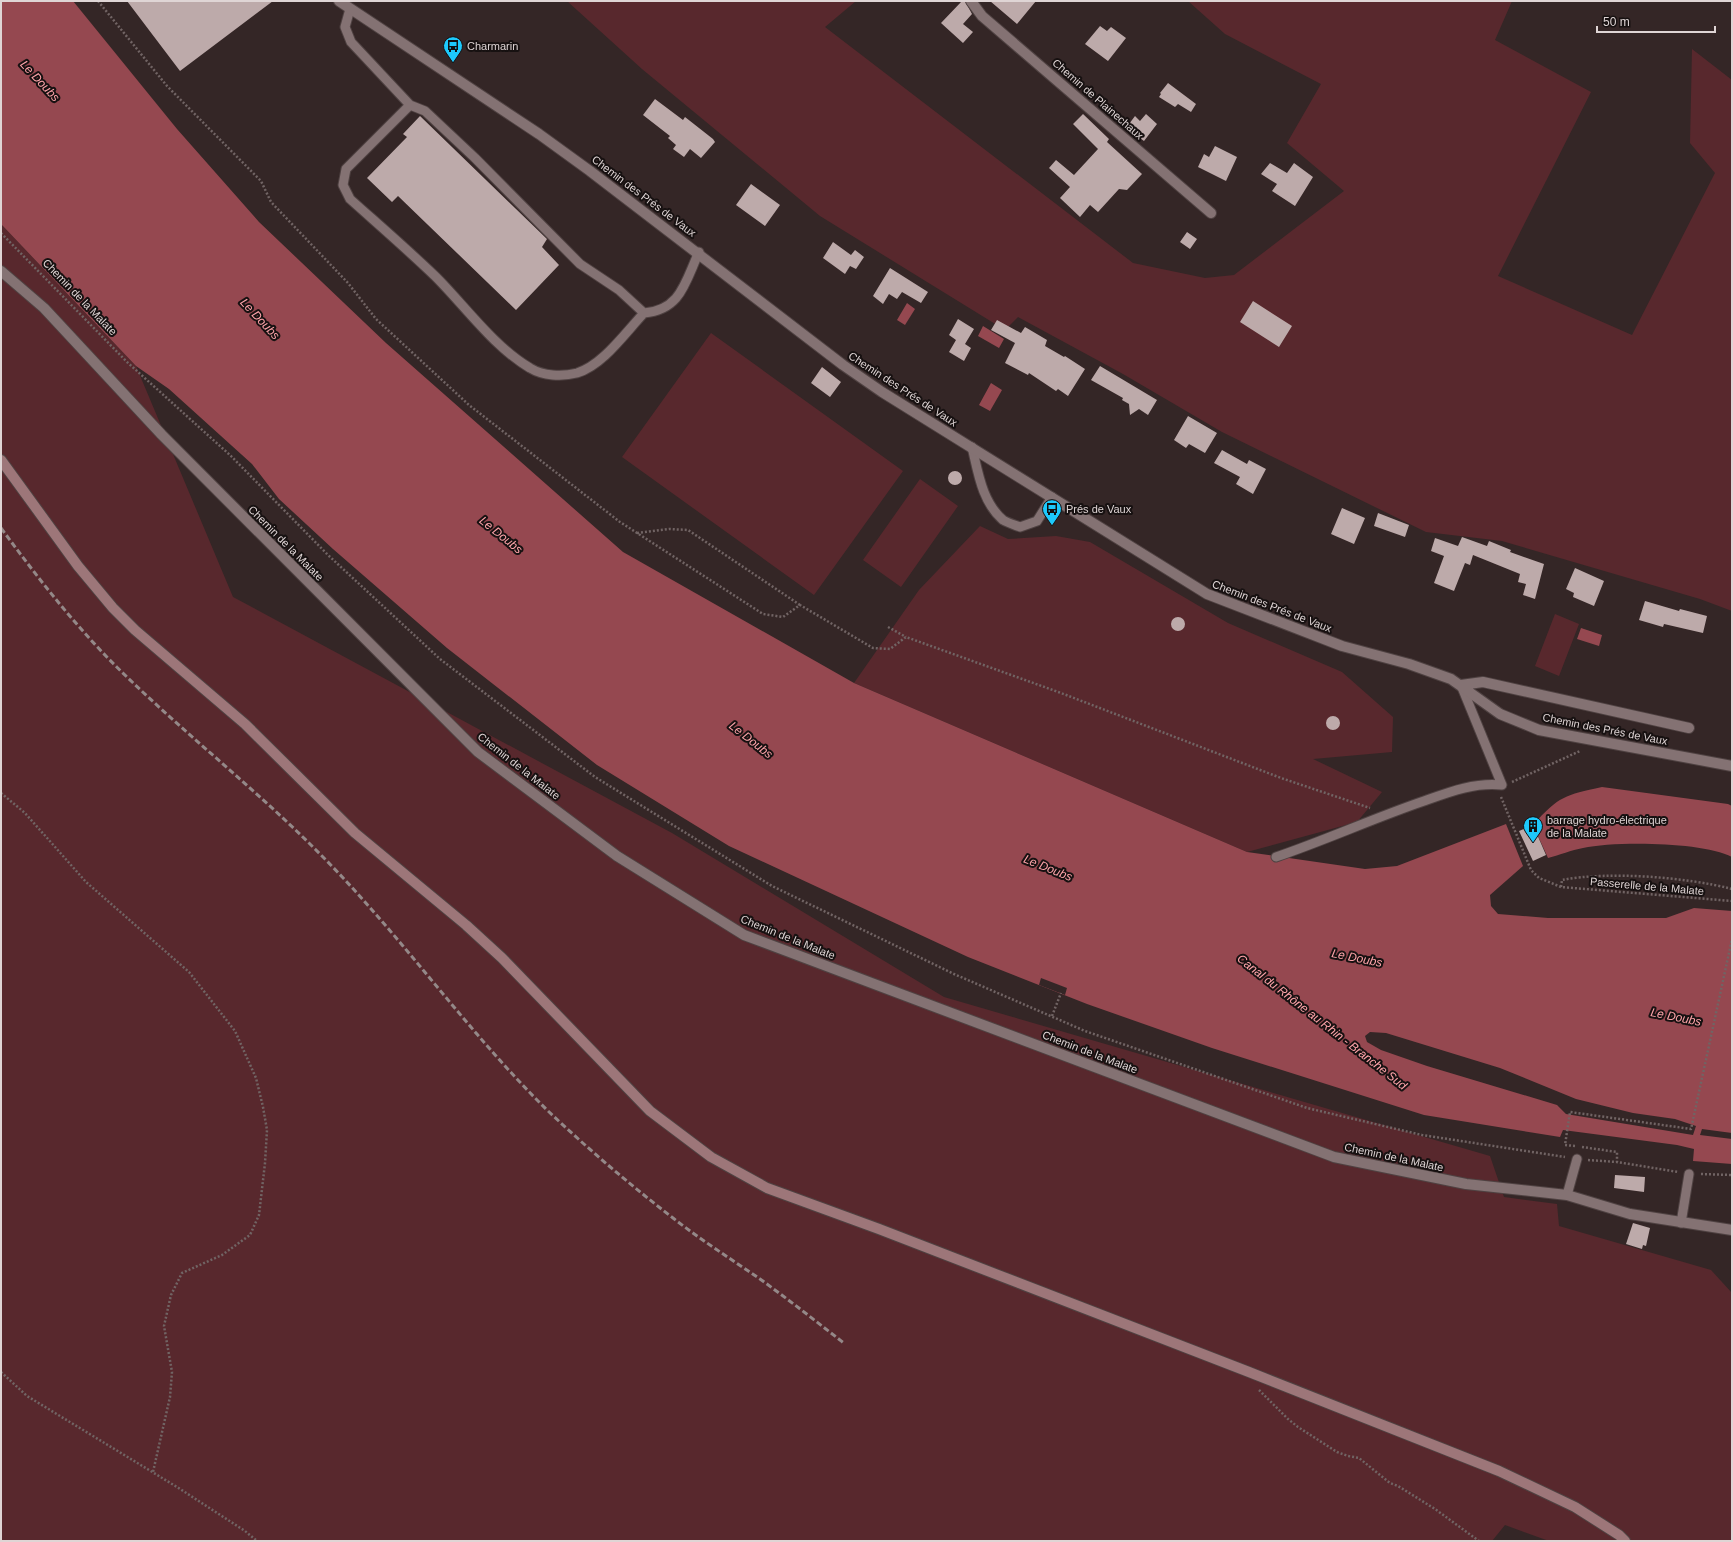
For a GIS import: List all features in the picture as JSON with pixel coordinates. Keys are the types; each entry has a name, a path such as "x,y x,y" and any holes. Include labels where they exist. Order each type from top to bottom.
{"main road":[{"path":"1,460 96,588 124,619 245,724 355,833 466,925 502,958 650,1111 711,1157 767,1188 879,1229 1249,1372 1498,1471 1575,1508 1619,1535 1625,1541"}],"street":[{"name":"Chemin des Prés de Vaux","path":"339,1 539,134 699,252 843,365 882,392 1206,594 1342,646 1409,664 1451,679 1500,714 1538,730 1732,766"},
{"name":"Chemin de Plainechaux","path":"971,1 982,16 1211,213"},
{"name":"Chemin de la Malate","path":"1,271 44,308 162,435 478,752 617,856 744,935 1334,1157 1466,1184 1567,1195 1630,1214 1732,1230"},
{"name":"Chemin des Prés de Vaux","path":"1461,685 1483,682 1689,728"}],"lane":[{"path":"350,9 345,27 351,42 410,105 425,111 580,264 620,290 644,314"},
{"path":"410,105 346,169 343,185 350,199 435,276 501,345 530,368 556,376 578,373 604,358 624,333 644,314 658,312 676,300 699,252"},
{"path":"972,447 980,483 991,508 1004,521 1020,527 1037,521 1052,497"},
{"path":"1461,685 1502,785"},
{"path":"1276,857 1320,842 1386,814 1459,789 1488,783 1502,785"},
{"path":"1567,1195 1577,1159"},
{"path":"1681,1223 1689,1174"}],"path":[{"path":"98,1 167,86 260,181 271,202 348,283 376,319 469,405 620,522 763,614 783,617 800,605"},
{"name":"Chemin de la Malate","path":"1,233 127,362 231,456 328,555 434,654 595,777 772,886 954,974 1085,1031 1307,1108 1422,1135 1577,1159 1617,1162 1689,1174 1732,1175"},
{"path":"637,533 669,529 688,530 800,605 873,648 890,649 906,636"},
{"path":"888,627 906,636 1061,692 1281,778 1386,814"},
{"path":"1502,785 1515,782 1600,741"},
{"name":"Passerelle de la Malate","path":"1502,785 1501,797 1532,870 1539,878 1561,887 1732,901"},
{"path":"1,793 25,813 86,882 189,972 235,1031 256,1078 264,1107 267,1130 265,1162 259,1215 250,1235 222,1255 182,1273 171,1295 164,1326 172,1372 170,1397 153,1472"},
{"path":"1561,887 1562,880 1594,876 1705,882 1732,889"},
{"path":"1617,1162 1617,1152 1565,1145 1570,1112 1691,1129 1732,939"},
{"path":"1052,1016 1061,994"},
{"path":"1,1372 27,1396 153,1472 245,1531 257,1541"},
{"path":"1249,1372 1252,1382 1288,1419 1337,1452 1360,1458 1390,1484 1398,1486 1435,1509 1479,1541"}],"shaded area":[{"path":"567,1 856,1 825,27 1133,263 1205,278 1234,275 1344,191 1287,143 1321,84 1225,34 1188,1 1512,1 1495,40 1591,92 1498,276 1632,335 1715,173 1690,143 1692,49 1732,80 1732,611 1700,599 1502,541 1426,532 1222,432 1123,374 1018,317 1005,330 820,216 642,69"},
{"path":"1,224 136,366 233,597 672,833 944,997 1490,1156 1504,1197 1557,1204 1559,1226 1711,1270 1732,1293 1732,1541 1549,1541 1505,1525 1492,1541 1,1541"},
{"path":"711,333 903,471 814,595 622,457"},
{"path":"920,479 958,506 901,587 863,560"},
{"path":"980,526 1008,539 1056,536 1090,542 1228,623 1342,672 1393,717 1392,752 1313,759 1382,792 1357,822 1247,852 854,683 919,590"},
{"path":"1555,614 1579,624 1559,676 1535,666"}],"water":[{"path":"1,1 73,1 177,129 259,222 386,343 623,552 854,683 1247,852 1365,869 1397,866 1506,824 1523,866 1490,895 1491,906 1498,914 1548,918 1666,918 1694,908 1732,911 1732,1133 1702,1129 1700,1135 1732,1139 1732,1164 1693,1161 1694,1149 1677,1145 1563,1130 1560,1137 1424,1115 1212,1048 1087,1004 968,957 729,846 597,765 447,648 333,549 279,499 252,464 169,389 136,366 1,224","holes":["1370,1032 1386,1033 1500,1068 1576,1099 1633,1113 1675,1119 1696,1126 1693,1135 1566,1114 1557,1105 1427,1066 1381,1050 1367,1042 1365,1036"]},
{"path":"907,303 915,309 905,325 897,320"},
{"path":"983,326 1004,339 999,348 978,336"},
{"path":"991,383 1002,390 990,411 979,405"},
{"path":"1581,628 1602,635 1599,646 1577,639"},
{"path":"1602,787 1728,804 1732,806 1732,857 1701,848 1659,844 1616,844 1583,848 1548,858 1533,825 1542,815 1563,798 1579,792"}],"pier":[{"path":"1041,978 1067,988 1065,995 1039,985"}],"building":[{"path":"127,1 273,1 180,71"},
{"path":"962,1 965,1 972,14 963,24 973,32 963,43 941,23"},
{"path":"990,1 1036,1 1017,24"},
{"path":"1100,26 1107,31 1111,27 1126,38 1108,61 1085,44"},
{"path":"1168,83 1196,104 1191,112 1178,104 1175,107 1159,97 1161,94 1160,93"},
{"path":"655,99 683,120 685,117 713,139 715,142 701,158 690,149 684,157 673,149 676,145 668,138 670,136 643,115"},
{"path":"1083,114 1109,139 1107,142 1142,174 1127,190 1119,189 1098,212 1090,205 1080,217 1060,198 1070,187 1049,168 1056,160 1074,175 1098,149 1073,124"},
{"path":"1146,114 1157,124 1144,141 1126,128 1135,116 1140,121"},
{"path":"420,116 547,239 542,247 559,265 516,310 398,196 392,202 367,178 407,137 403,134"},
{"path":"1215,146 1237,157 1226,181 1198,167 1204,154 1209,157"},
{"path":"1270,163 1287,173 1294,163 1313,177 1295,206 1272,191 1277,184 1261,174"},
{"path":"751,184 780,205 765,226 736,205"},
{"path":"1187,232 1197,239 1190,249 1180,242"},
{"path":"833,242 851,255 855,250 864,257 856,269 850,266 845,274 823,258"},
{"path":"890,268 928,292 921,303 902,292 897,299 889,294 883,304 873,296"},
{"path":"1253,301 1292,326 1279,347 1240,322"},
{"path":"958,319 974,329 965,344 971,348 964,361 949,352 956,340 949,335"},
{"path":"997,320 1021,333 1025,327 1047,340 1045,346 1064,357 1065,356 1085,369 1068,396 1058,389 1056,391 1029,373 1028,375 1005,363 1015,343 991,330"},
{"path":"1100,366 1157,400 1148,415 1139,409 1130,415 1129,404 1122,400 1123,398 1091,380"},
{"path":"822,367 841,382 830,397 811,383"},
{"path":"1188,416 1217,433 1205,453 1189,444 1186,448 1174,440"},
{"path":"1222,450 1247,464 1249,460 1266,469 1253,494 1236,484 1240,477 1214,463"},
{"path":"955,471 960,473 962,478 960,483 955,485 950,483 948,478 950,473"},
{"path":"1342,508 1365,518 1354,544 1331,534"},
{"path":"1378,513 1409,525 1405,537 1374,526"},
{"path":"1462,537 1487,546 1489,541 1511,550 1510,552 1544,564 1535,599 1523,595 1526,584 1518,582 1520,574 1473,555 1470,565 1465,563 1454,591 1434,583 1444,556 1431,551 1435,538 1458,546"},
{"path":"1575,568 1604,581 1594,606 1573,597 1574,593 1566,589"},
{"path":"1645,601 1679,611 1680,609 1707,616 1703,633 1664,624 1663,627 1639,620"},
{"path":"1178,617 1183,619 1185,624 1183,629 1178,631 1173,629 1171,624 1173,619"},
{"path":"1333,716 1338,718 1340,723 1338,728 1333,730 1328,728 1326,723 1328,718"},
{"name":"barrage hydro-électrique de la Malate","path":"1533,825 1546,855 1533,861 1519,831"},
{"path":"1615,1175 1645,1177 1644,1192 1614,1188"},
{"path":"1633,1223 1650,1228 1646,1246 1643,1245 1642,1249 1626,1244"}],"railway":[{"path":"1,528 46,587 93,642 150,699 269,805 315,849 375,913 487,1046 547,1110 624,1179 657,1205 694,1234 771,1287 845,1344"}],"place":[{"name":"Charmarin","path":"453,63"},
{"name":"Prés de Vaux","path":"1052,526"},
{"name":"barrage hydro-électrique de la Malate","path":"1533,843"}],"water label":[{"name":"Le Doubs","path":"40,81"},
{"name":"Le Doubs","path":"260,319"},
{"name":"Le Doubs","path":"501,535"},
{"name":"Le Doubs","path":"751,740"},
{"name":"Le Doubs","path":"1048,868"},
{"name":"Le Doubs","path":"1357,958"},
{"name":"Le Doubs","path":"1676,1017"},
{"name":"Canal du Rhône au Rhin - Branche Sud","path":"1322,1022"}]}
